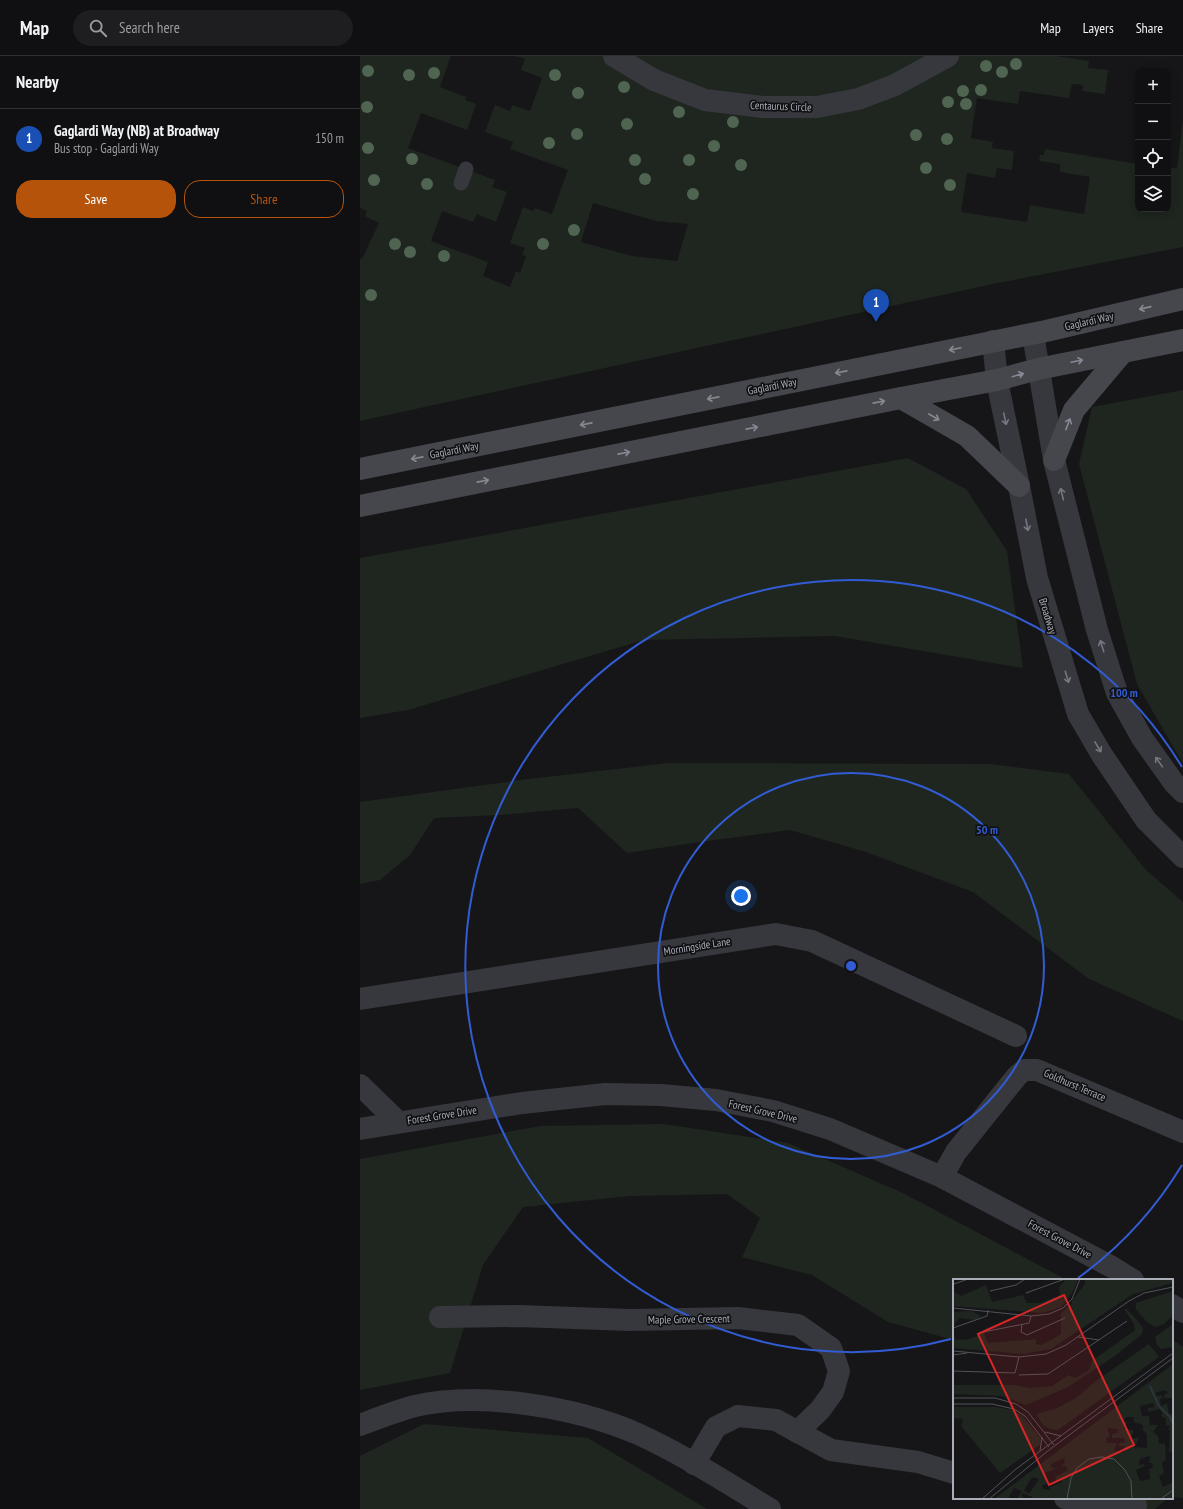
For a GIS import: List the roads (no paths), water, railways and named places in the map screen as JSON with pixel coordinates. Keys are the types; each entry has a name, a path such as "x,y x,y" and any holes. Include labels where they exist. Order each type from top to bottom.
{"main road":[{"name":"Gaglardi Way","path":"360,469 1033,334 1183,299"},
{"path":"360,506 997,380 1038,369 1183,340"},
{"path":"1054,460 1074,410 1123,352"},
{"path":"901,398 967,436 1019,486"}],"street":[{"name":"Centaurus Circle","path":"614,56 654,80 705,100 763,107 817,107 858,99 895,85 948,56"},
{"path":"1033,334 1054,460 1097,630 1117,693 1142,738 1174,783 1183,792"},
{"name":"Broadway","path":"993,341 997,380 1037,578 1078,714 1102,755 1146,820 1183,857"},
{"name":"Morningside Lane","path":"360,999 776,934 812,942 1016,1036"},
{"name":"Goldhurst Terrace","path":"942,1177 956,1152 1017,1076 1024,1070 1037,1070 1183,1132"},
{"path":"360,1084 398,1122"},
{"name":"Forest Grove Drive","path":"360,1129 522,1103 605,1094 661,1095 716,1100 774,1111 830,1129 942,1177 1112,1267 1130,1279"},
{"path":"1173,1306 1183,1312"},
{"name":"Maple Grove Crescent","path":"440,1317 520,1316 630,1320 738,1318 798,1325 831,1348 839,1371 833,1392 820,1410 797,1432"},
{"path":"360,1425 415,1406 461,1400 504,1402 552,1408 599,1421 637,1434 694,1464 770,1509"},
{"path":"694,1464 716,1427 738,1416 776,1420 831,1450 918,1462 953,1474"},
{"path":"1074,1499 1136,1506"}],"place":[{"name":"Gaglardi Way (NB) at Broadway","path":"876,322"}]}
